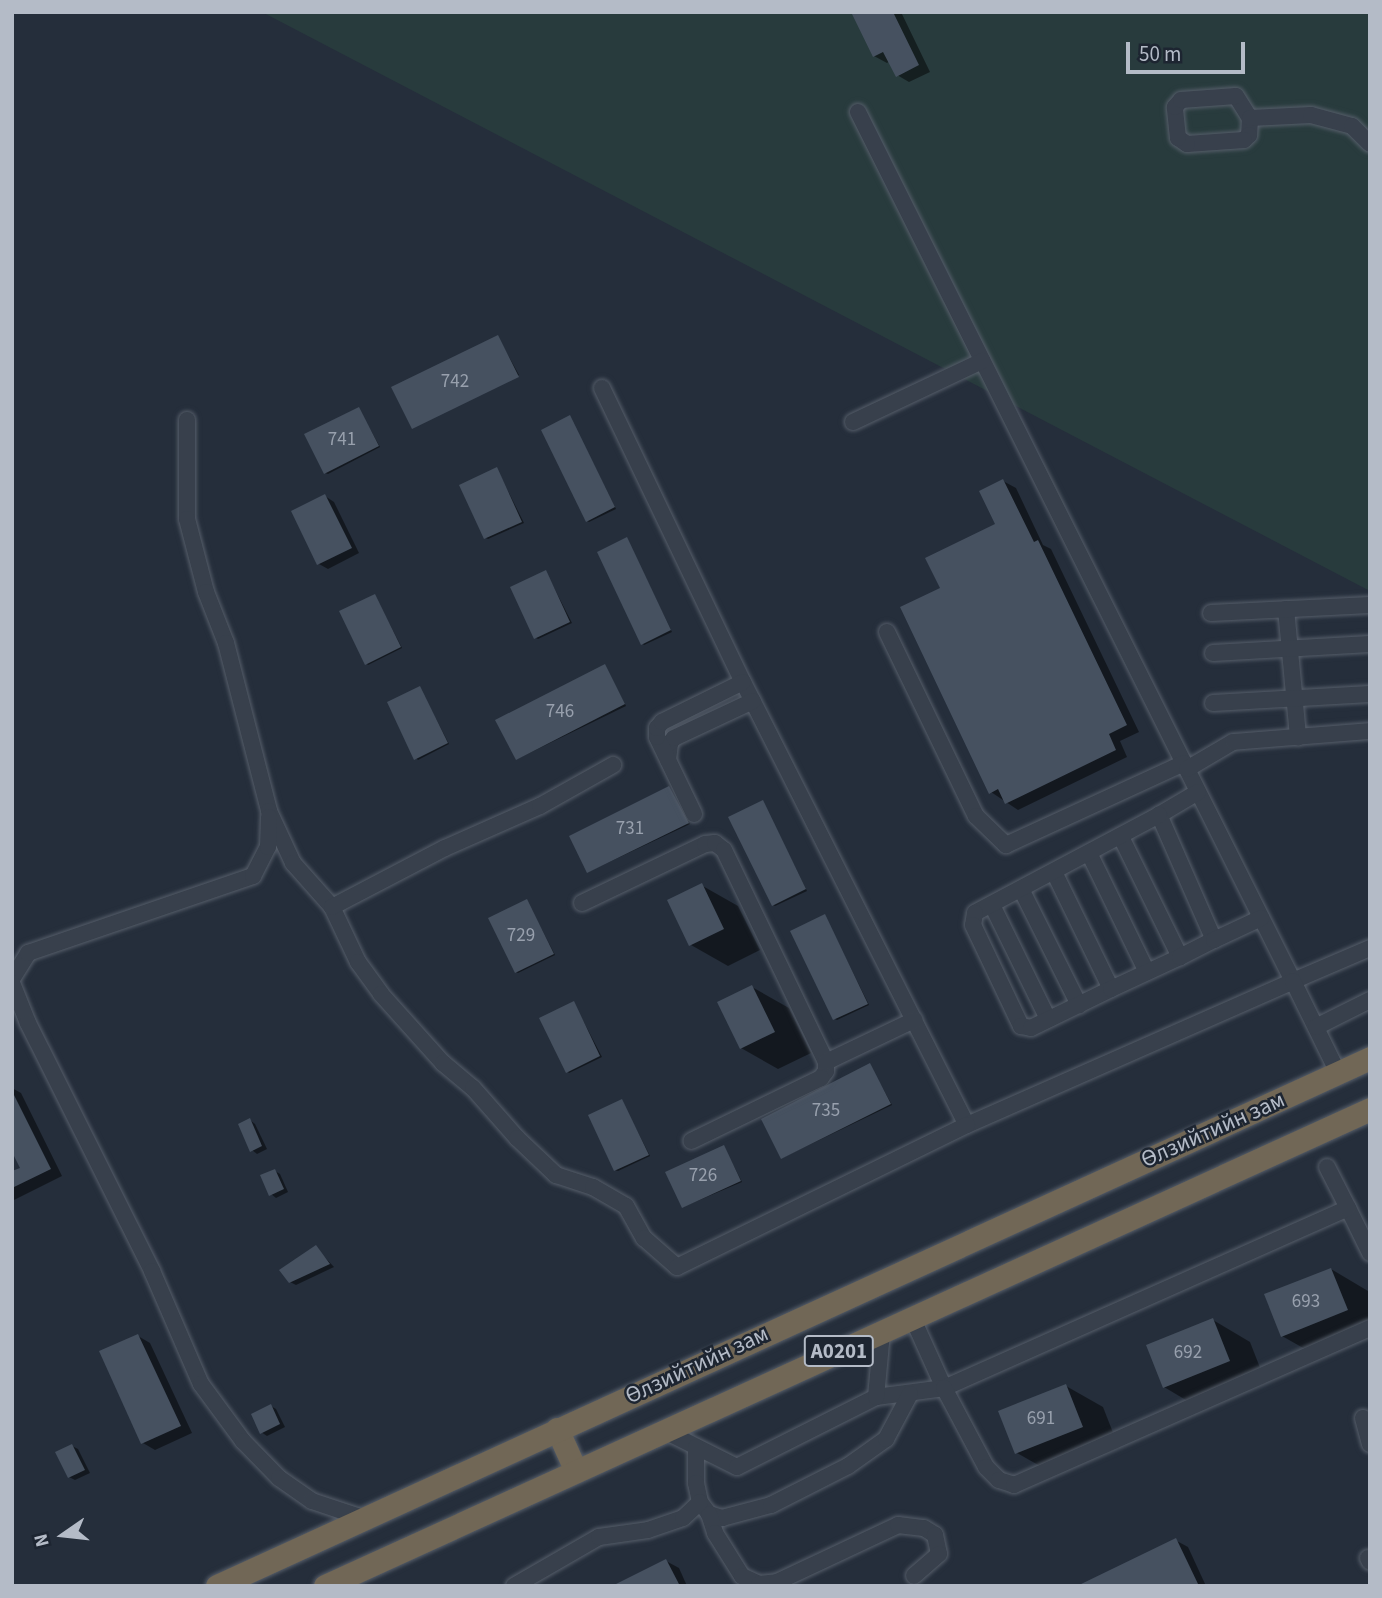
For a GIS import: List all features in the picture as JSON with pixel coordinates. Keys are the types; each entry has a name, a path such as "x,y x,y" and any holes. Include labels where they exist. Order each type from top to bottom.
{"highway":[{"name":"Өлзийтийн зам","path":"217,1586 1370,1058"},
{"name":"Өлзийтийн зам","path":"325,1586 1370,1109"},
{"path":"557,1429 576,1471"}],"street":[{"path":"1237,96 1250,118 1248,135 1244,140 1187,144 1178,138 1175,107 1181,100 1237,96"},
{"path":"858,112 1338,1073"},
{"path":"1250,118 1311,115 1352,126 1370,144"},
{"path":"853,422 982,360"},
{"path":"602,388 743,682 967,1125"},
{"path":"187,420 187,519 206,592 226,643 269,811 293,863 332,907 358,962 373,983 443,1063 473,1088 517,1138 556,1175 593,1187 626,1206 644,1238 677,1267 967,1125 1370,948"},
{"path":"1211,613 1370,605"},
{"path":"1286,609 1298,737"},
{"path":"887,632 976,816 1006,845 1233,742 1370,731"},
{"path":"1213,653 1370,644"},
{"path":"694,814 657,737 657,728 662,722 743,682"},
{"path":"1213,703 1370,694"},
{"path":"668,760 670,743 674,738 753,701"},
{"path":"332,907 445,848 540,806 613,765"},
{"path":"1199,793 975,914 973,925 1021,1026 1031,1027 1261,918"},
{"path":"269,811 268,847 253,876 29,953 12,981 28,1023 152,1271 201,1384 243,1441 279,1478 312,1501 363,1518"},
{"path":"1159,816 1214,940"},
{"path":"1121,837 1180,957"},
{"path":"582,903 705,844 715,843 724,850 826,1062 826,1072 821,1078 691,1141"},
{"path":"1089,853 1147,972"},
{"path":"1054,872 1111,989"},
{"path":"1021,889 1079,1005"},
{"path":"992,905 1048,1019"},
{"path":"1316,1027 1370,1000"},
{"path":"826,1062 914,1020"},
{"path":"1327,1167 1370,1253"},
{"path":"665,1432 737,1466 876,1397 944,1388 1348,1209"},
{"path":"912,1317 944,1388 986,1467 999,1480 1014,1485 1370,1328"},
{"path":"876,1397 882,1332"},
{"path":"704,1508 722,1518 771,1505 848,1466 886,1439 910,1394"},
{"path":"1363,1418 1370,1444"},
{"path":"696,1447 696,1483 704,1508 715,1533 742,1576 759,1584 777,1581 898,1525 911,1525 935,1535 939,1554 914,1576"},
{"path":"514,1586 598,1537 648,1530 704,1508"}],"shaded area":[{"path":"262,12 1370,12 1370,591"}],"building":[{"path":"851,12 893,12 919,65 896,77 883,52 873,57"},
{"path":"498,335 519,377 412,429 391,387"},
{"path":"359,407 379,446 324,474 304,434"},
{"path":"570,415 615,507 586,522 541,430"},
{"path":"497,467 522,522 484,539 459,485"},
{"path":"1003,479 1034,542 1038,540 1127,725 1109,734 1116,750 1005,804 998,789 989,794 900,607 940,588 925,558 995,524 979,491"},
{"path":"325,494 352,548 317,565 291,511"},
{"path":"627,537 671,630 641,645 597,552"},
{"path":"546,570 570,622 534,639 510,587"},
{"path":"375,594 401,647 365,665 339,611"},
{"path":"605,664 625,704 516,760 495,720"},
{"path":"420,686 448,743 414,760 387,702"},
{"path":"669,786 689,823 587,873 569,836"},
{"path":"763,800 806,889 772,906 728,817"},
{"path":"702,883 724,929 689,946 667,900"},
{"path":"527,899 554,954 515,973 488,918"},
{"path":"825,914 868,1004 833,1020 790,931"},
{"path":"752,985 775,1032 740,1049 717,1002"},
{"path":"574,1001 600,1056 566,1073 539,1018"},
{"path":"870,1063 891,1104 781,1159 761,1119"},
{"path":"12,1091 51,1169 12,1188 12,1171 20,1168 12,1152"},
{"path":"622,1099 649,1155 614,1171 588,1115"},
{"path":"250,1118 262,1146 250,1152 238,1124"},
{"path":"724,1145 741,1181 682,1208 665,1172"},
{"path":"275,1169 284,1189 269,1196 260,1175"},
{"path":"316,1245 330,1264 289,1283 279,1270"},
{"path":"1331,1268 1348,1310 1281,1337 1264,1294"},
{"path":"1213,1318 1230,1361 1163,1388 1146,1345"},
{"path":"138,1334 181,1426 141,1444 99,1351"},
{"path":"1066,1384 1083,1427 1015,1454 998,1411"},
{"path":"271,1404 280,1424 260,1434 251,1414"},
{"path":"72,1444 85,1470 68,1478 55,1452"},
{"path":"1176,1538 1199,1586 1077,1586"},
{"path":"666,1559 680,1586 612,1586"}]}
